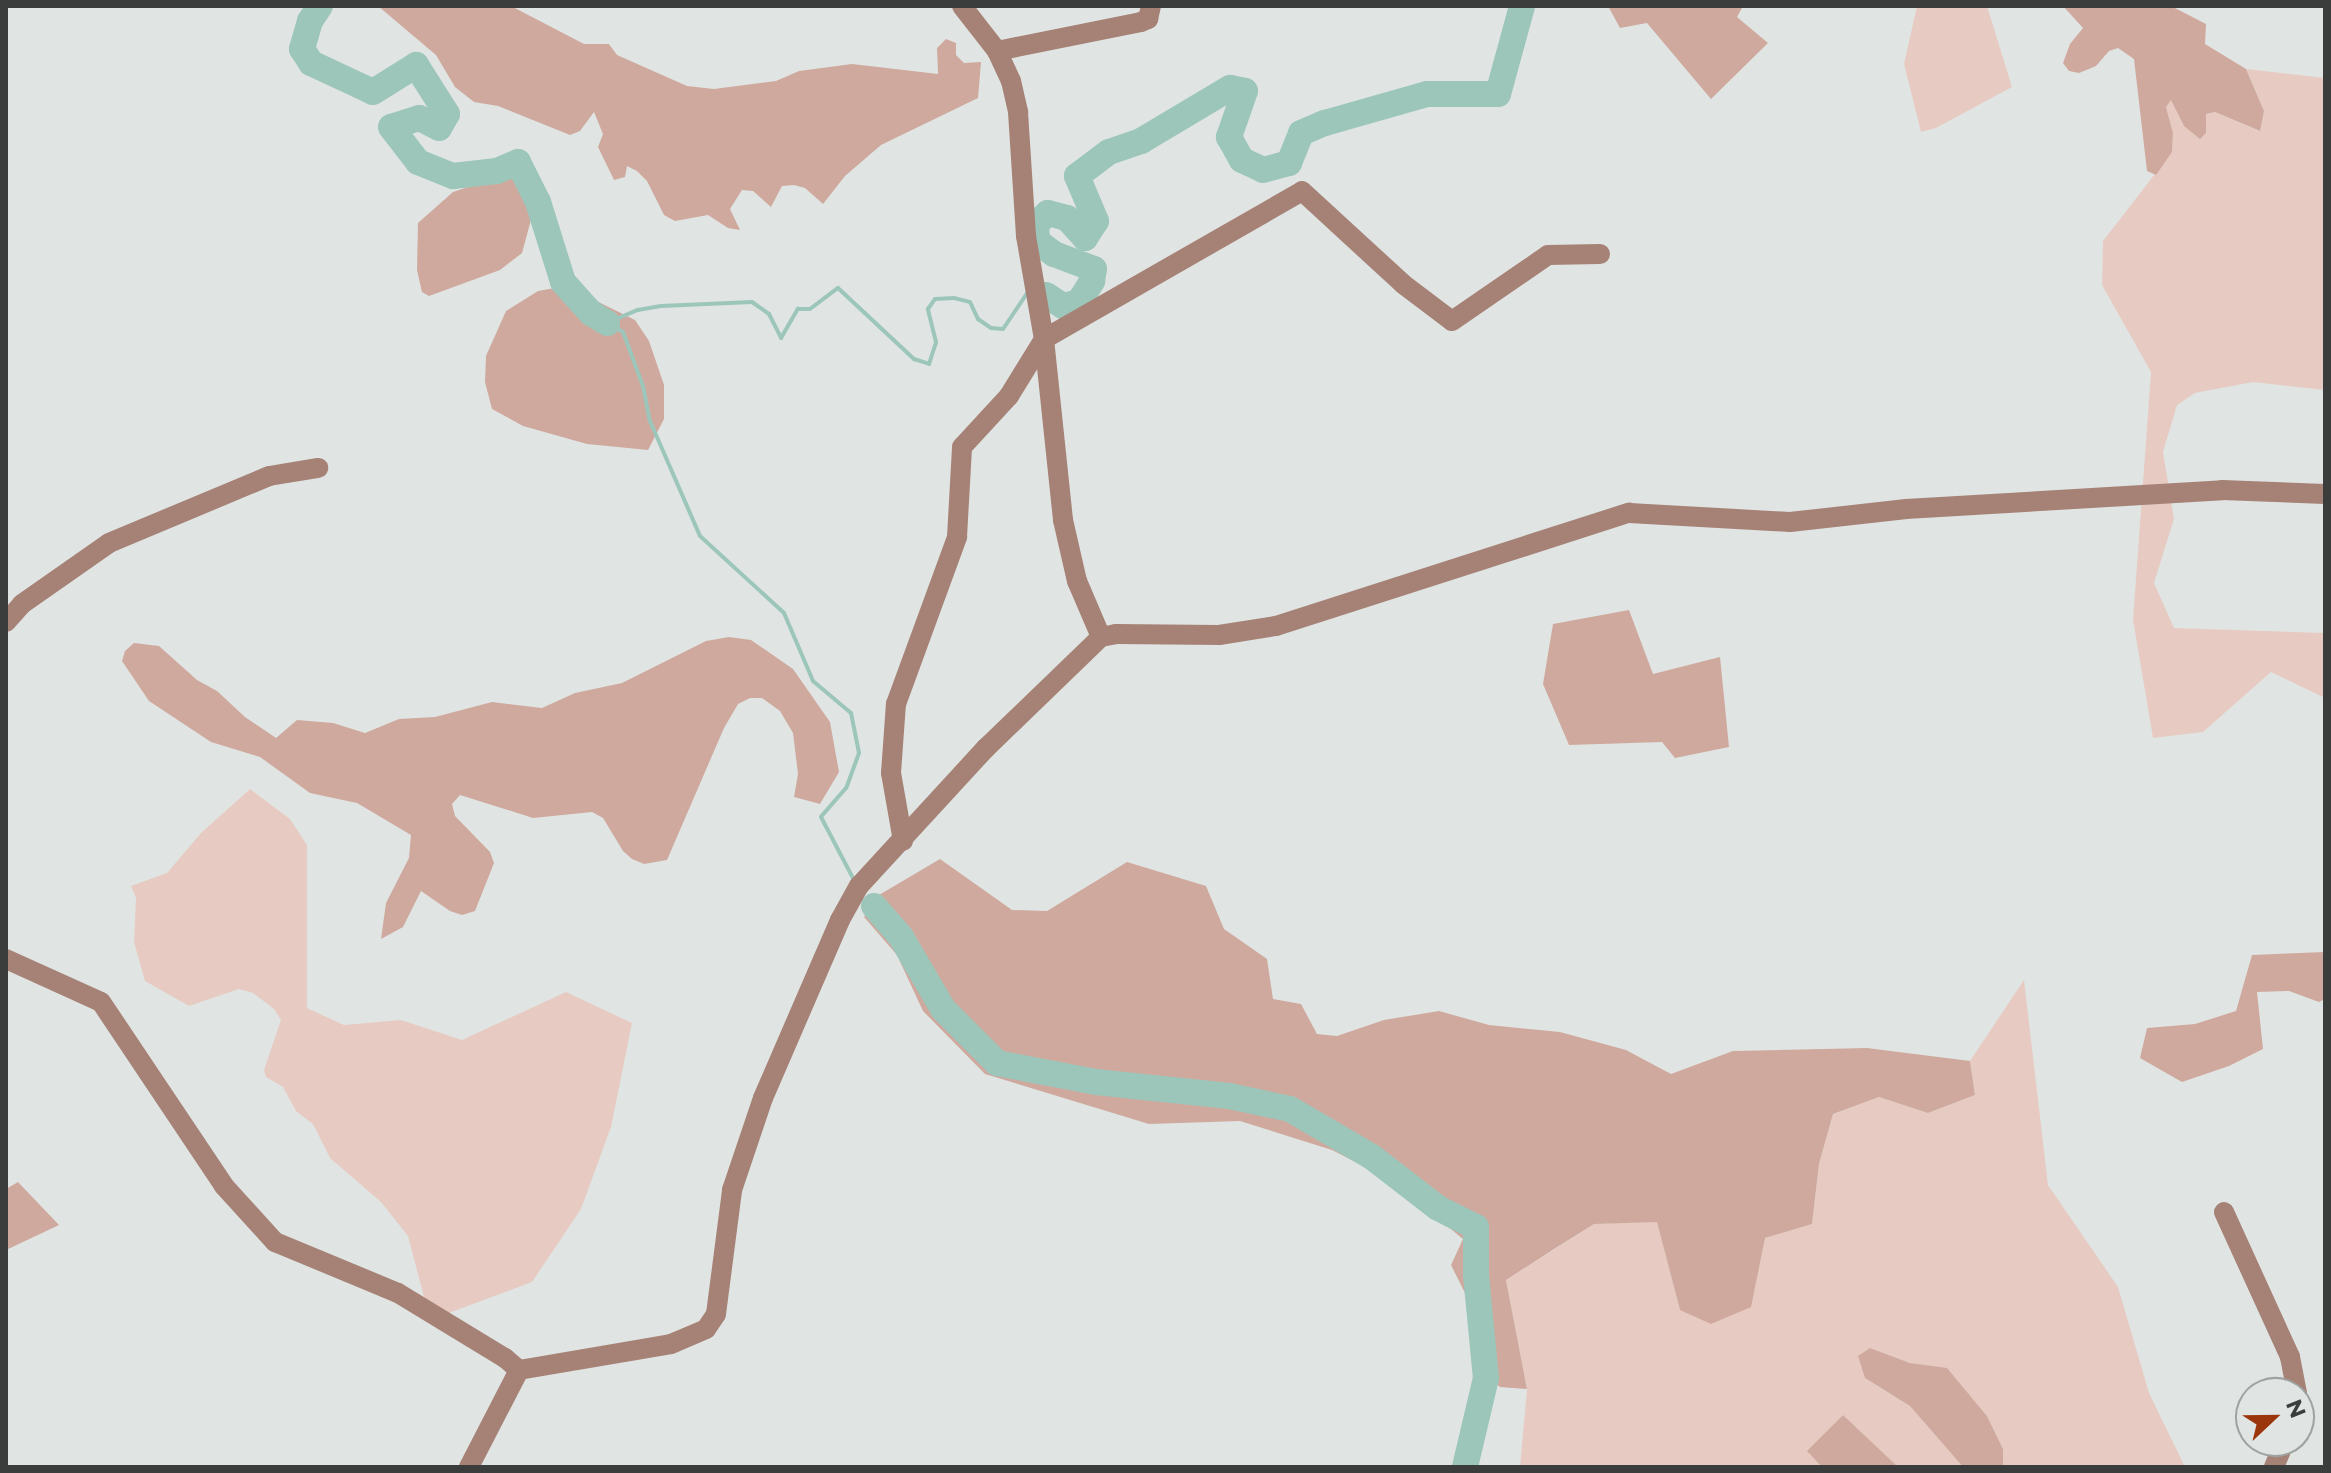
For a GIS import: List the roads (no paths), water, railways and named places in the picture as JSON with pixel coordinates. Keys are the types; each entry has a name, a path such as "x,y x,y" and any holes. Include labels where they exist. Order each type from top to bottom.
{"street":[{"path":"962,6 997,51 1011,81 1018,112 1026,236 1044,339 1063,520 1077,581 1101,637"},
{"path":"997,51 1141,22 1148,19 1151,6"},
{"path":"903,841 891,773 896,704 957,537 962,447 1009,396 1044,339 1302,191 1403,284 1452,321 1548,255 1600,254"},
{"path":"6,622 22,604 135,531 269,476 318,468"},
{"path":"469,1467 510,1381 519,1370 671,1344 706,1329 716,1314 732,1190 763,1098 840,920 859,886 986,748 1101,637 1116,634 1219,635 1276,626 1629,513 1790,522 1906,509 2222,490 2325,494"},
{"path":"6,959 101,1002 224,1186 275,1242 398,1293 505,1358 519,1370"},
{"path":"2224,1212 2290,1357 2294,1377"}],"waterway":[{"path":"320,6 310,21 302,49 311,63 373,92 416,65 447,114 439,128 419,118 391,127 418,162 453,176 497,171 518,162 538,202 563,282 591,313 607,323"},
{"path":"1046,295 1063,306 1079,302 1092,281 1094,269 1054,254 1037,241 1036,224 1048,213 1067,218 1085,238 1096,221 1077,176 1109,152 1141,141 1230,88 1245,91 1229,137 1242,160 1263,170 1289,163 1301,133 1325,123 1427,94 1498,94 1522,6"},
{"path":"607,323 638,310 661,306 752,302 769,314 781,338 798,309 810,309 838,288 914,359 929,364 936,342 928,309 935,299 954,298 970,302 978,319 991,328 1003,329 1028,292"},
{"path":"607,323 623,332 643,386 650,421 700,536 784,613 813,681 851,713 859,753 846,788 821,817 855,882"},
{"path":"874,906 901,937 943,1009 997,1063 1096,1082 1229,1096 1290,1109 1372,1157 1438,1208 1476,1227 1476,1275 1486,1378 1465,1467"}]}
